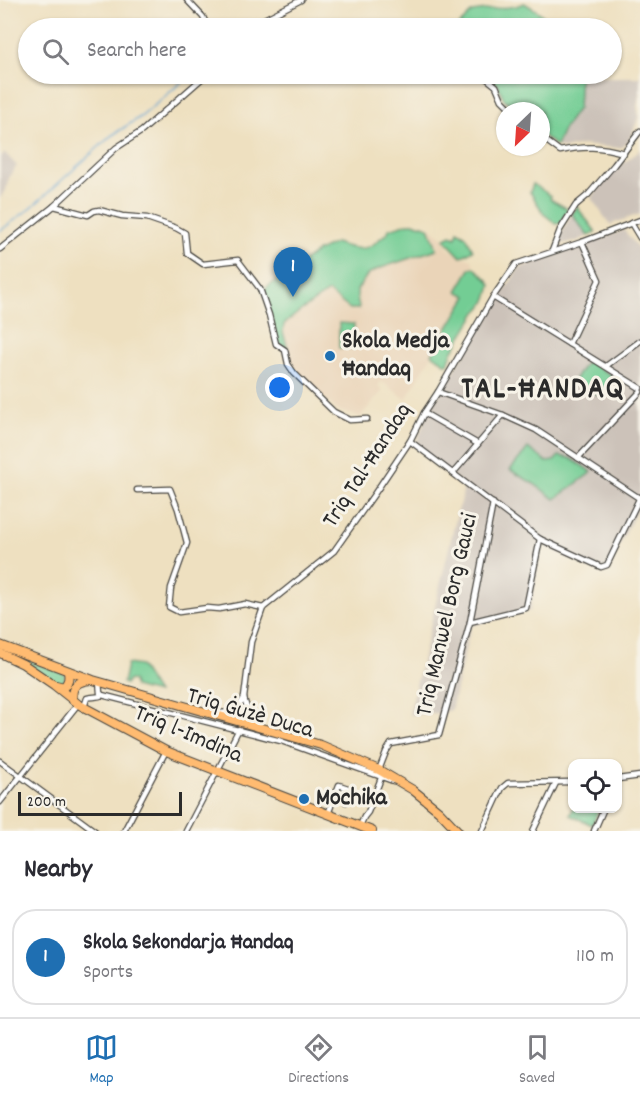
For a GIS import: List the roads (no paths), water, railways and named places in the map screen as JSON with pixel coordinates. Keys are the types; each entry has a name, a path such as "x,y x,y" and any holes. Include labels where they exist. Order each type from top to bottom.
{"highway":[{"name":"Triq Ġużè Duca","path":"0,645 96,681 321,745 413,790 439,811 458,831"},
{"name":"Triq l-Imdina","path":"0,653 23,664 78,704 166,751 372,831"},
{"path":"54,685 64,687 67,684 68,671"},
{"path":"78,704 72,692 75,686 84,681 96,681"},
{"path":"302,748 321,745"}],"street":[{"path":"187,0 204,18"},
{"path":"266,18 301,0"},
{"path":"0,249 54,206 116,148 142,131 196,84"},
{"path":"494,84 504,102"},
{"path":"552,251 560,230 576,205 588,195 640,131"},
{"path":"550,143 561,151 582,146 624,153"},
{"path":"54,206 88,214 99,210 122,216 147,218 185,233 187,253 203,264 238,260 260,289 276,344 285,350 288,364 294,373 334,412 350,420 367,419"},
{"name":"Triq Tal-Ħandaq","path":"263,608 334,551 410,441 424,413 493,297 516,264 640,220"},
{"path":"631,223 640,237"},
{"path":"569,344 599,280 582,242"},
{"path":"493,297 606,366 640,390 578,458"},
{"path":"606,366 640,341"},
{"path":"410,441 540,539 601,567 607,565 640,497 536,430 503,415 438,392"},
{"path":"424,413 478,444"},
{"path":"454,472 503,415"},
{"path":"137,490 170,489 178,509 187,543 171,588 169,607 179,612 207,608 219,609 245,604 263,608 251,642 243,698 237,709 232,712 210,713"},
{"name":"Triq Manwel Borg Gauci","path":"380,774 386,752 391,744 439,735 470,622 493,503"},
{"path":"470,622 526,608 540,539"},
{"path":"0,802 78,704 92,696 102,695 96,681"},
{"name":"Triq Ġużè Duca","path":"102,695 239,729 380,774"},
{"path":"243,698 250,714 263,728"},
{"path":"186,831 239,729"},
{"path":"124,831 166,751"},
{"path":"0,761 95,831"},
{"path":"360,826 368,812 380,774"},
{"path":"622,778 640,776"},
{"path":"482,831 502,788 508,783 568,782"},
{"path":"533,831 556,783"},
{"path":"328,814 339,785 351,789 346,802"},
{"path":"595,830 602,813"}],"waterway":[{"path":"0,231 32,207 111,136 142,116 179,84"}],"place":[{"name":"Skola Sekondarja Ħandaq","path":"293,297"},
{"name":"Skola Medja Ħandaq","path":"330,356"},
{"name":"Mochika","path":"304,799"}],"district":[{"name":"TAL-ĦANDAQ","path":"543,391"}]}
